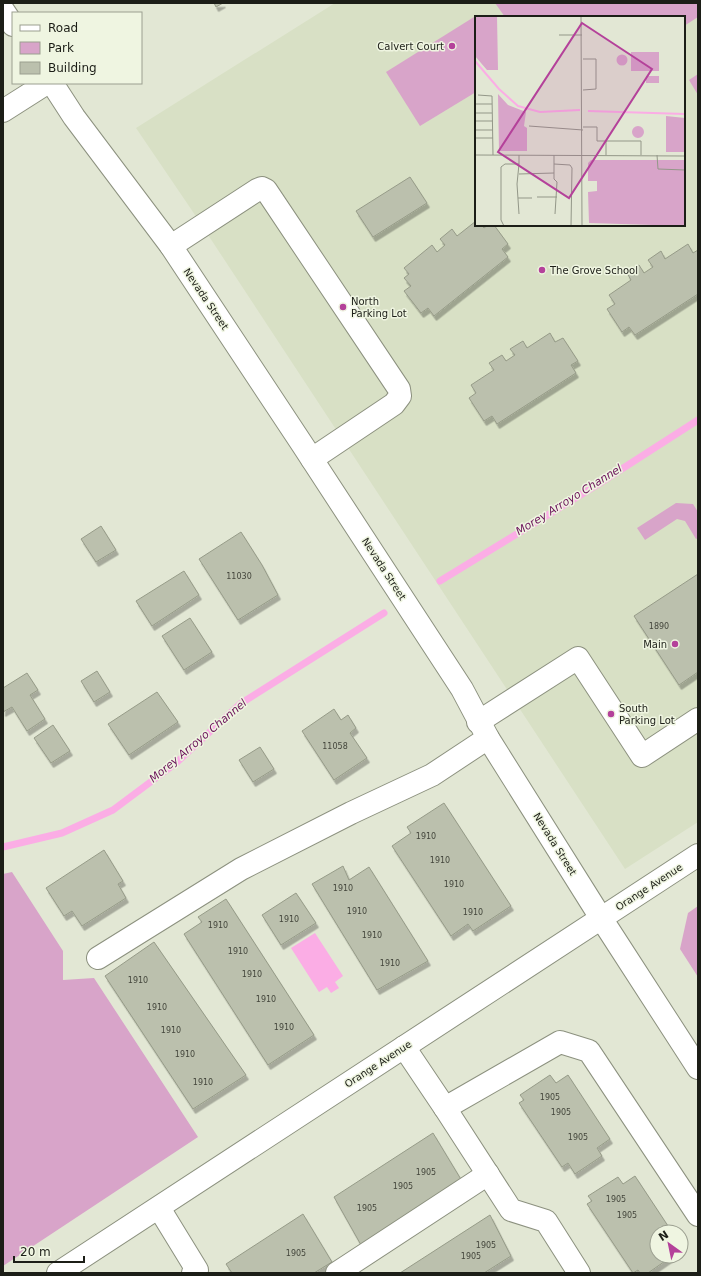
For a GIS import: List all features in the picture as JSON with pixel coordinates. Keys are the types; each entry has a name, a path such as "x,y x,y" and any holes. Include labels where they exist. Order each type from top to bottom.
{"street":[{"path":"3,10 12,24"},
{"path":"3,111 45,84"},
{"name":"Nevada Street","path":"53,84 74,117 171,246 312,459 462,689 483,730 601,918 698,1068"},
{"path":"171,246 256,190 262,188 266,190 399,389 400,396 394,404 312,459"},
{"path":"98,958 241,869 351,813 432,775 483,730 578,658 642,756 698,719"},
{"name":"Orange Avenue","path":"58,1273 698,855"},
{"path":"445,1108 560,1042 589,1051 698,1215"},
{"path":"404,1047 511,1210 546,1221 579,1273"},
{"path":"337,1273 488,1174"},
{"path":"159,1208 196,1272"}],"shaded area":[{"path":"335,3 698,3 698,822 625,869 191,209 136,128"},
{"path":"315,933 343,976 335,982 339,988 331,993 327,987 319,992 291,948"}],"green space":[{"path":"495,3 698,3 698,17 685,25 685,16 504,16"},
{"name":"Calvert Court","path":"474,17 475,18 475,93 420,126 386,72"},
{"path":"698,74 698,95 689,80"},
{"path":"676,503 693,504 698,512 698,538 696,539 685,521 677,519 645,540 637,528"},
{"path":"12,872 63,951 63,980 94,978 198,1137 3,1266 3,874"},
{"path":"698,906 698,977 680,949 688,913"}],"building":[{"path":"214,3 223,3 216,7"},
{"path":"410,177 427,203 373,237 356,211"},
{"path":"475,222 475,226 482,226 484,228 487,226 495,226 508,244 502,249 508,257 434,316 428,308 421,313 404,291 411,286 404,278 409,274 404,268 432,245 437,252 445,245 440,239 452,229 457,236"},
{"path":"688,244 693,253 698,250 698,294 635,335 629,327 622,332 607,309 615,304 609,295 631,280 627,273 639,265 644,273 653,267 648,260 661,251 665,259"},
{"path":"550,333 555,342 563,338 578,361 571,365 576,373 497,424 492,416 484,421 469,398 476,393 471,385 494,370 489,363 502,355 506,361 515,355 510,349 523,341 527,348"},
{"path":"101,526 116,550 96,562 81,539"},
{"path":"241,532 262,565 278,595 238,620 199,559"},
{"path":"184,571 199,595 152,626 136,601"},
{"name":"Main","path":"698,574 698,672 679,685 634,616"},
{"path":"190,618 212,652 184,670 162,636"},
{"path":"97,671 110,692 94,702 81,681"},
{"path":"27,673 38,690 30,695 45,719 27,731 12,707 3,712 3,688"},
{"path":"157,692 178,722 129,755 108,724"},
{"path":"334,709 341,720 348,715 356,728 350,733 367,758 334,780 302,731"},
{"path":"53,725 70,751 51,763 34,738"},
{"path":"260,747 274,769 253,782 239,760"},
{"path":"444,803 511,906 473,931 468,924 451,936 392,846 411,833 407,827"},
{"path":"104,850 123,881 118,884 126,898 82,926 72,911 64,916 46,888"},
{"path":"343,866 349,880 369,867 428,961 377,990 312,884"},
{"path":"296,893 316,923 281,945 262,915"},
{"path":"226,899 314,1035 268,1065 184,934 202,922 198,917"},
{"path":"154,942 246,1075 193,1109 105,976"},
{"path":"550,1075 556,1083 568,1075 610,1139 597,1148 602,1156 575,1174 568,1163 562,1167 519,1103 524,1100 520,1095"},
{"path":"433,1133 462,1181 361,1245 334,1197"},
{"path":"635,1176 667,1224 649,1224 649,1264 661,1264 648,1273 640,1273 638,1270 633,1273 587,1204 592,1201 588,1196 618,1177 623,1184"},
{"path":"303,1214 332,1262 314,1273 232,1273 226,1264"},
{"path":"490,1215 511,1256 484,1273 400,1273"}],"waterway":[{"name":"Morey Arroyo Channel","path":"440,581 600,483 698,420"},
{"name":"Morey Arroyo Channel","path":"3,847 62,833 113,810 176,763 240,704 384,613"}],"place":[{"name":"Calvert Court","path":"452,46"},
{"name":"The Grove School","path":"542,270"},
{"name":"North Parking Lot","path":"343,307"},
{"name":"Main","path":"675,644"},
{"name":"South Parking Lot","path":"611,714"}]}
